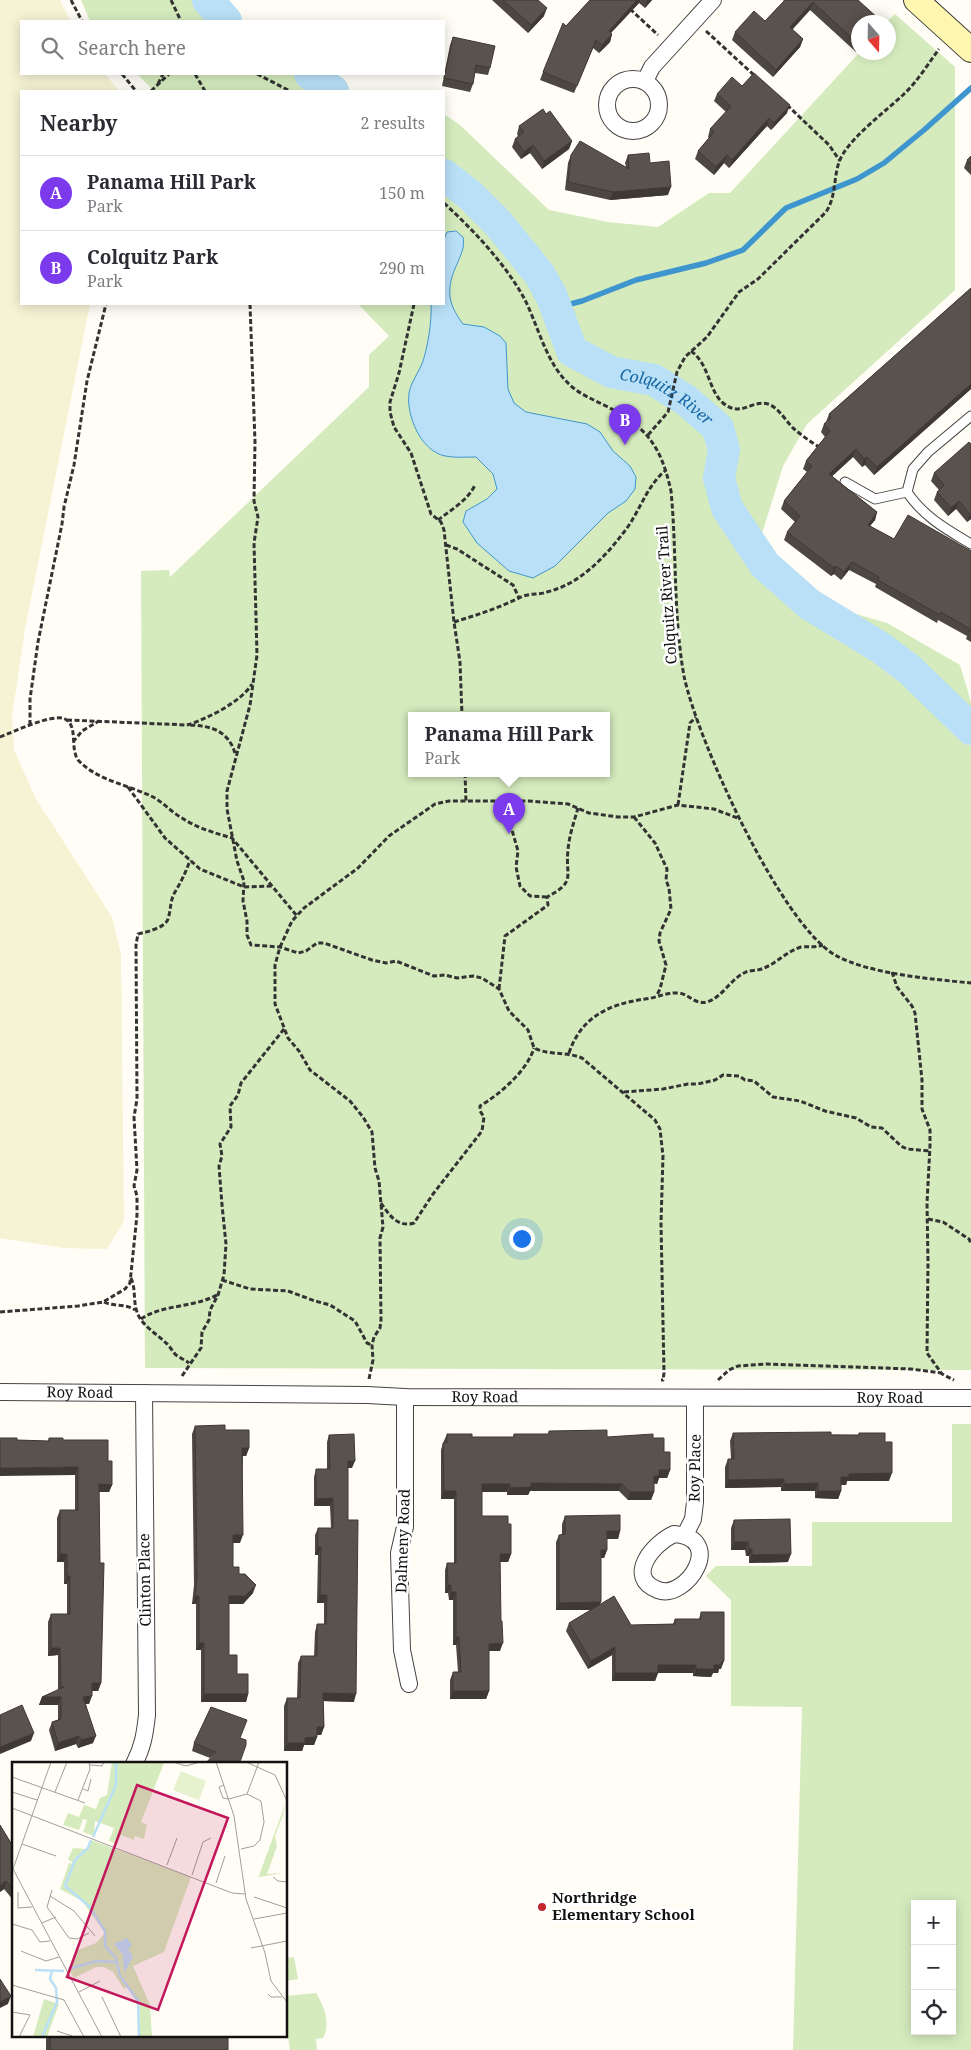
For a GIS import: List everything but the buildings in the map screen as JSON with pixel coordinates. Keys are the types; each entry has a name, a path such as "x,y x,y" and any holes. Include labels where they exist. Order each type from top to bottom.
{"main road":[{"path":"916,0 971,50"}],"street":[{"path":"645,81 652,67 713,0"},
{"name":"Roy Road","path":"0,1392 367,1395 405,1397 964,1398"},
{"name":"Clinton Place","path":"135,1762 141,1750 147,1715 144,1393"},
{"name":"Dalmeny Road","path":"405,1397 405,1527 399,1552 402,1650 409,1684"},
{"name":"Roy Place","path":"685,1535 693,1519 695,1502 695,1398"}],"lane":[{"path":"971,416 928,452 913,469 907,492 918,508 940,525 971,544"},
{"path":"845,482 875,498 907,492"}],"path":[{"path":"71,0 81,20"},
{"path":"171,0 179,20"},
{"path":"627,7 671,46"},
{"path":"694,21 760,80"},
{"path":"648,435 663,420 672,404 680,364 707,337 739,292 763,275 826,212 832,203 835,193 837,173 843,153 906,93 952,33"},
{"path":"123,75 135,90"},
{"path":"157,86 162,75"},
{"path":"152,90 168,75"},
{"path":"196,75 204,90"},
{"path":"260,75 288,90"},
{"path":"782,100 829,145 840,161"},
{"name":"Colquitz River Trail","path":"445,204 476,235 507,272 524,298 556,368 568,383 585,396 633,420 648,435 666,470 672,492 678,637 689,699 713,760 741,819 781,893 822,945 834,954 854,963 892,972 971,983"},
{"path":"30,725 30,698 39,636 74,465 87,381 106,305"},
{"path":"250,305 255,442 254,501 258,517 254,543 257,655 250,705 227,791 227,809 232,838 244,887 243,907 247,921 249,942 252,945 280,947 298,953 306,951 316,943 324,943 350,954 372,960 386,963 396,961 434,976 445,975 457,978 473,976 482,978 499,989"},
{"path":"414,305 399,373 390,402 390,412 394,427 411,453 431,514 438,520 444,530 460,662 462,712"},
{"path":"691,351 703,363 723,403 733,408 742,409 762,403 770,405 793,428 825,450"},
{"path":"454,622 485,613 522,596 548,592 568,584 594,566 634,520 656,479 666,470"},
{"path":"438,520 456,506 476,485"},
{"path":"446,545 457,549 513,585 519,598"},
{"path":"187,724 199,721 230,703 248,691 253,683"},
{"path":"0,737 57,717 66,720 203,725 223,732 230,740 236,755"},
{"path":"678,805 690,723 696,717"},
{"path":"66,720 72,726 74,752 78,760 87,767 153,796 181,818 232,838 297,916"},
{"path":"73,742 82,731 100,720"},
{"path":"465,777 466,802"},
{"path":"128,786 165,838 200,869 244,887 272,886"},
{"path":"367,1395 373,1360 372,1345 374,1337 380,1328 380,1238 383,1227 372,1132 363,1117 341,1093 310,1070 284,1029 275,1004 275,965 280,947 292,920 358,868 389,836 434,804 449,801 568,804 589,813 618,817 634,816 678,805 714,809 741,819"},
{"path":"504,802 518,851 516,867 520,886 530,896 547,898 561,890 569,877 568,850 578,808"},
{"path":"634,816 655,843 667,869 666,880 671,909 660,933 659,948 665,959 666,966 660,989 656,996"},
{"path":"0,1312 78,1306 103,1302 125,1290 131,1278 137,1215 134,1186 137,1170 134,1117 137,1099 136,946 138,934 165,924 174,893 183,880 190,860"},
{"path":"380,1201 389,1214 400,1224 414,1224 433,1194 482,1131 484,1117 480,1111 480,1106 518,1073 531,1058 534,1048 528,1030 509,1011 499,989 505,936 548,905 547,898"},
{"path":"569,1053 580,1032 592,1018 619,1004 656,996 682,994 698,1002 705,1002 718,996 734,978 748,971 764,969 802,947 814,948 822,945"},
{"path":"892,972 897,987 915,1012 922,1080 922,1109 930,1130 927,1353 942,1374"},
{"path":"178,1393 180,1380 189,1363 195,1358 201,1348 202,1332 218,1295 222,1280 226,1244 219,1166 222,1156 220,1144 231,1127 230,1106 238,1095 241,1083 284,1029"},
{"path":"534,1048 552,1053 569,1053 582,1058 655,1120 660,1129 662,1141 661,1298 664,1326 662,1380"},
{"path":"623,1092 698,1084 715,1080 723,1075 739,1076 745,1080 754,1081 773,1097 800,1101 825,1111 856,1118 870,1126 882,1128 901,1146 907,1149 930,1151"},
{"path":"928,1219 943,1222 970,1239 971,1243"},
{"path":"131,1278 134,1286 136,1310 141,1319 156,1336 167,1343 176,1354 189,1363"},
{"path":"222,1280 250,1289 288,1291 315,1301 330,1304 356,1321 367,1343 372,1345"},
{"path":"141,1319 154,1312 188,1306 218,1295"},
{"path":"103,1302 112,1306 130,1306 136,1310"},
{"path":"716,1382 729,1370 738,1366 767,1364 911,1369 942,1374 956,1381 964,1398"},
{"path":"652,1398 652,1383 662,1380 670,1381"}],"shaded area":[{"path":"0,0 60,0 70,20 20,20 20,75 106,75 118,90 20,90 20,305 90,305 25,629 12,716 14,750 36,799 112,917 121,954 124,1221 107,1249 64,1248 0,1238"}],"green space":[{"path":"81,0 200,0 205,11 215,20 90,20"},
{"path":"895,14 955,67 955,290 807,424 783,466 757,550 829,606 887,623 960,665 971,702 971,1370 145,1368 141,571 169,570 170,577 369,387 369,355 389,336 359,305 445,305 445,115 460,125 549,210 608,222 658,227 709,193 730,193 853,60 896,60"},
{"path":"138,75 315,75 334,90 153,90"},
{"path":"952,1424 971,1424 971,2050 793,2050 802,1707 731,1706 731,1600 706,1576 716,1566 812,1566 812,1522 952,1522"},
{"path":"294,1957 298,1979 288,1981 288,1958"},
{"path":"316,1993 322,2003 326,2015 326,2026 323,2038 316,2039 317,2050 290,2050 288,1996"}],"water":[{"path":"456,231 463,237 462,251 451,281 451,302 463,324 484,327 500,336 506,343 508,389 514,403 526,412 587,424 600,432 613,451 630,466 636,477 635,489 626,501 608,513 555,566 533,578 509,571 477,543 463,522 466,511 487,499 497,489 493,474 476,457 445,456 436,453 422,440 410,412 409,393 425,355 431,305 445,305 445,237 447,232"}],"waterway":[{"name":"Colquitz River","path":"208,0 225,20"},
{"name":"Colquitz River","path":"311,75 332,90"},
{"path":"555,308 582,301 636,280 706,263 743,250 786,208 857,179 884,163 971,88"},
{"name":"Colquitz River","path":"445,176 470,195 498,223 540,275 552,297 572,351 611,372 654,380 687,401 718,428 724,450 719,478 727,508 765,565 809,604 881,648 910,670 971,729"}],"place":[{"name":"Colquitz Park","path":"625,445"},
{"name":"Panama Hill Park","path":"509,834"},
{"name":"Northridge Elementary School","path":"542,1907"}]}
